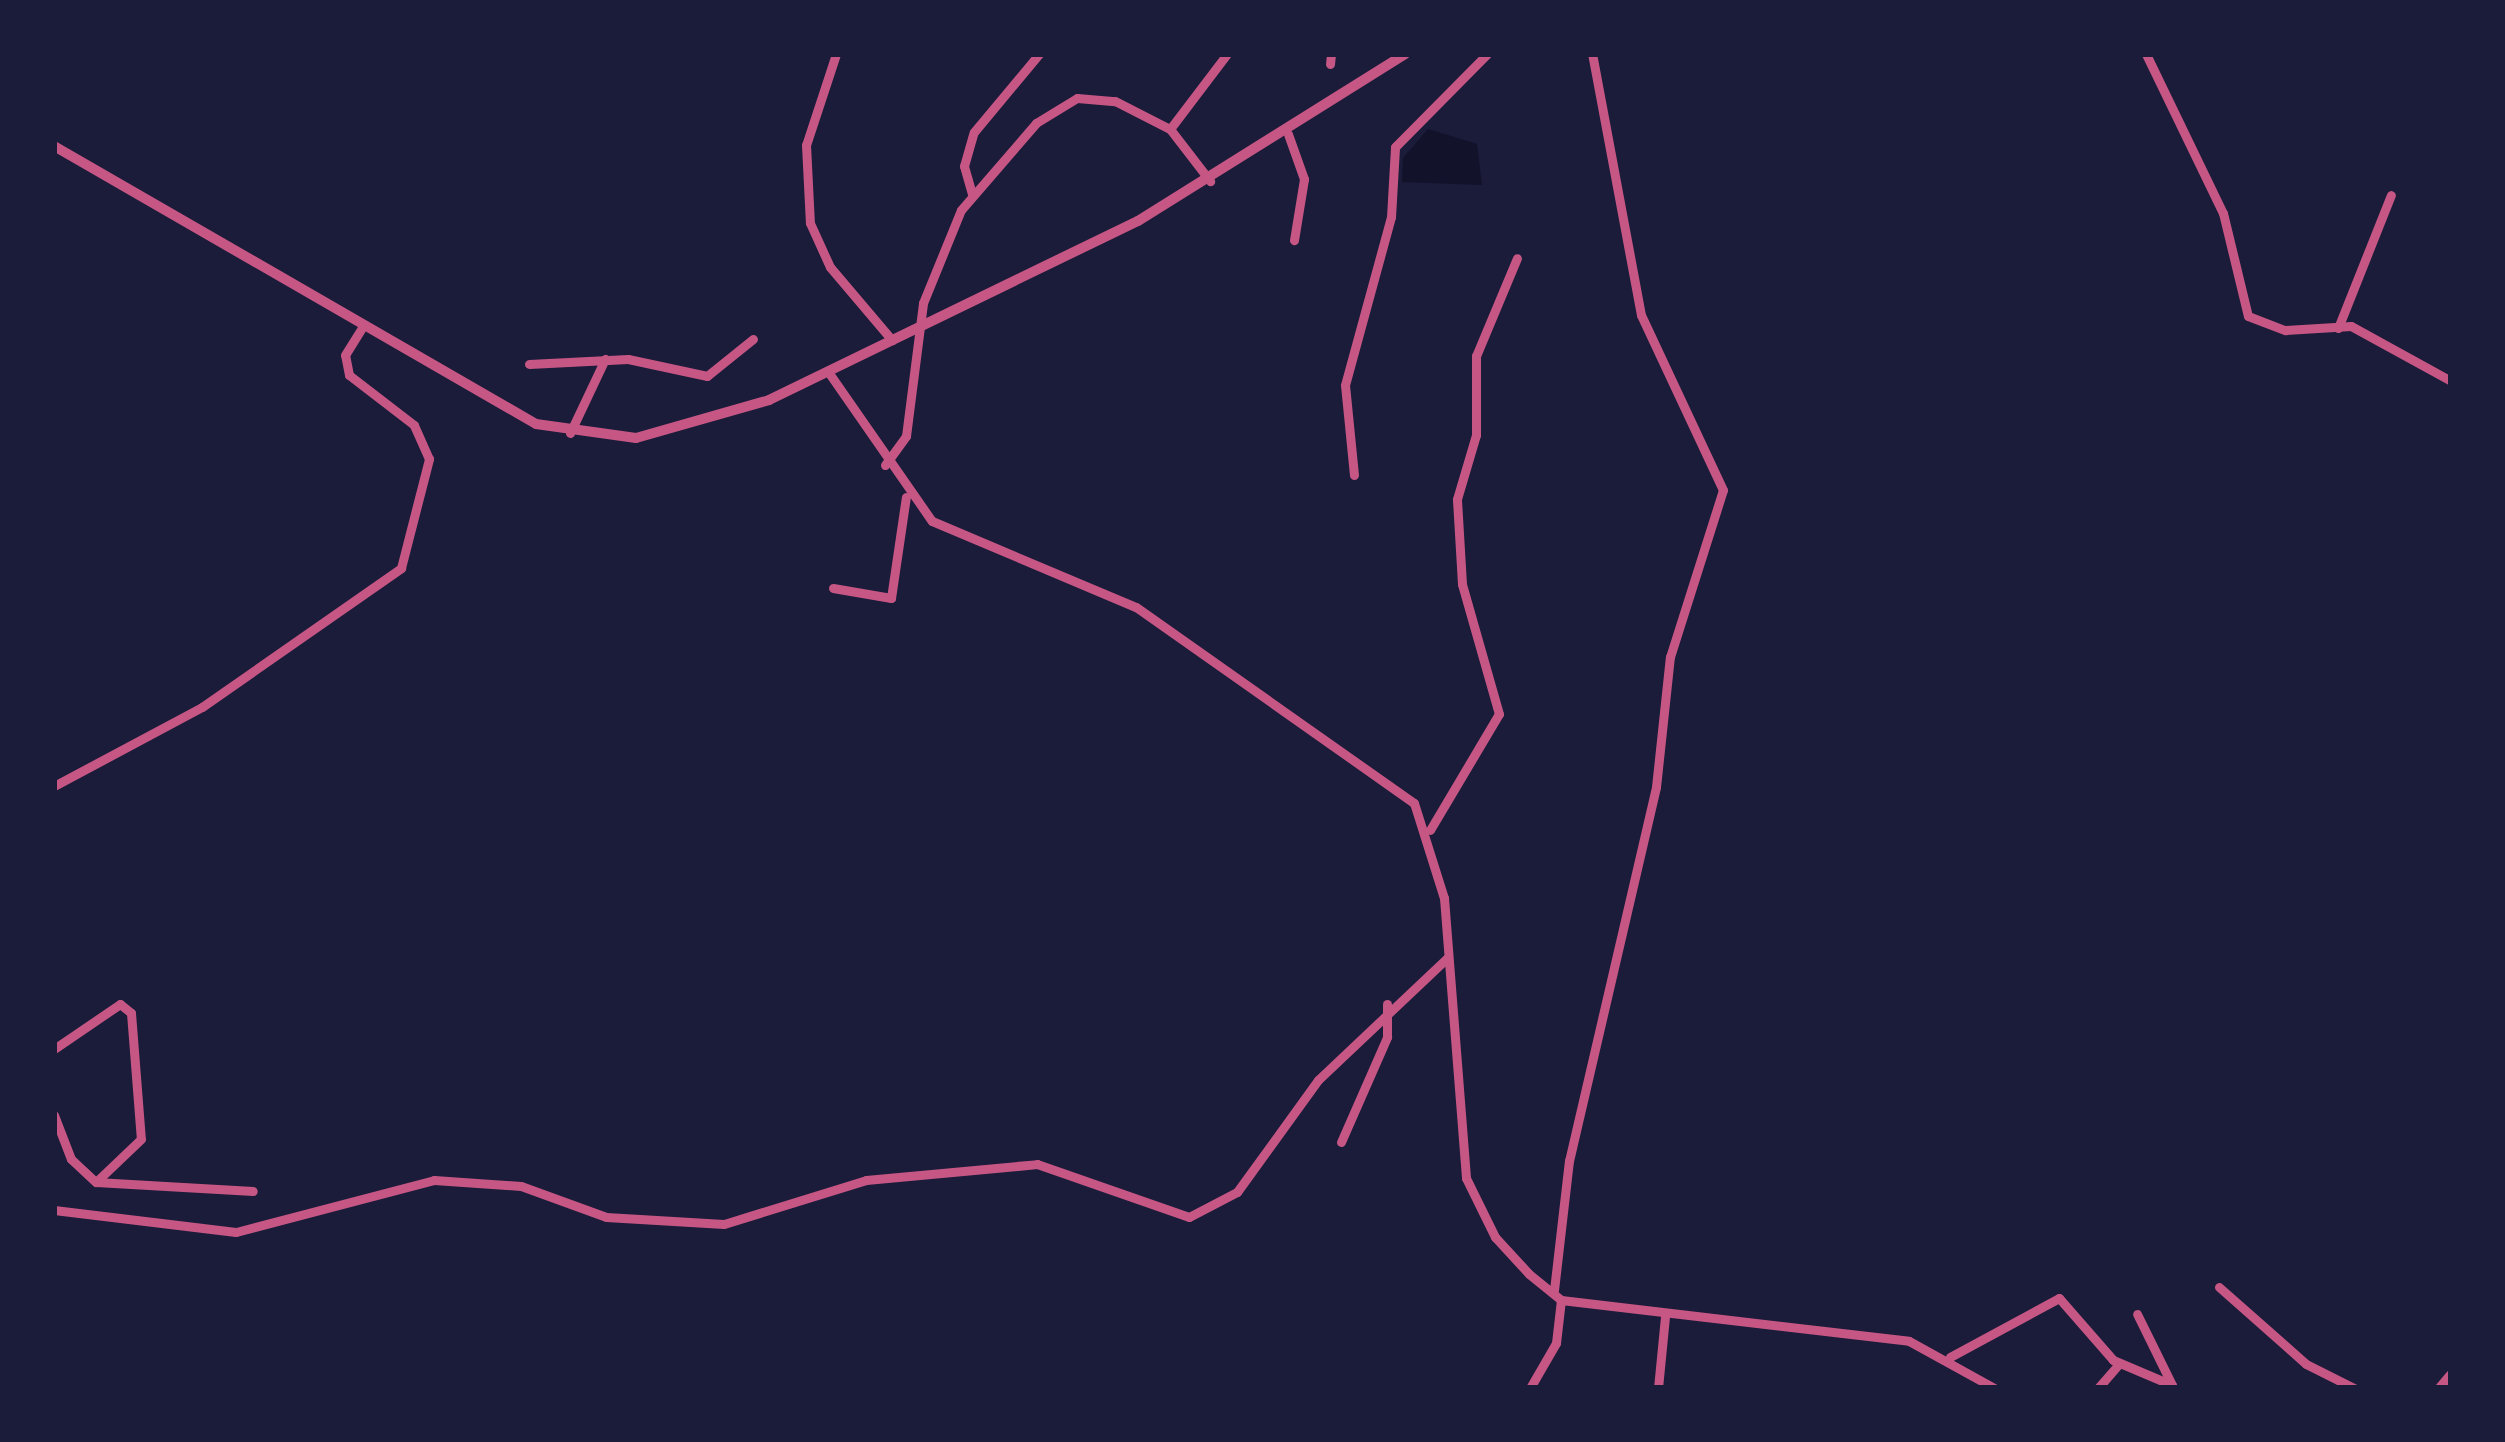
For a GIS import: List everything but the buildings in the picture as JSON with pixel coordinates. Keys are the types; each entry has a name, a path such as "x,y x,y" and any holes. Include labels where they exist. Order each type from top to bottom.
{"street":[{"path":"836,54 806,145 810,223 830,267 892,340"},
{"path":"972,194 964,166 974,132 1039,54"},
{"path":"1170,129 1226,54"},
{"path":"54,146 362,328 570,433 670,434 829,373 1210,181 1405,54"},
{"path":"1354,475 1345,386 1391,217 1395,147 1486,54"},
{"path":"1531,1388 1556,1343 1572,1145 1656,787 1670,657 1723,490 1641,315 1592,54"},
{"path":"2146,54 2223,213 2248,316 2285,330 2338,328 2451,381"},
{"path":"885,465 906,436 918,326 972,194 1036,123 1076,98 1115,101 1170,129 1210,181"},
{"path":"1288,134 1304,179 1294,240"},
{"path":"2338,328 2391,195"},
{"path":"1430,830 1499,714 1462,584 1457,488 1476,435 1476,356 1517,258"},
{"path":"54,786 202,707 401,568 429,459 414,425 349,375 345,356 362,328"},
{"path":"529,364 605,359 707,376 752,339"},
{"path":"570,433 605,359"},
{"path":"829,373 906,497 958,536 1136,607 1208,651 1402,791 1430,830 1471,1192 1495,1238 1558,1296 1665,1316 1909,1341 1950,1357 1994,1388"},
{"path":"832,588 891,598 906,497"},
{"path":"54,1210 236,1232 434,1180 521,1186 606,1217 724,1224 866,1180 1037,1164 1189,1217 1238,1192 1387,1004 1448,958"},
{"path":"54,1048 119,1004 130,1012 141,1139 96,1182"},
{"path":"1341,1142 1388,1037 1387,1004"},
{"path":"54,1115 71,1160 96,1182 253,1191"},
{"path":"2218,1287 2306,1364 2354,1388"},
{"path":"1950,1357 2059,1298 2119,1364 2164,1385 2176,1376 2137,1314"},
{"path":"1658,1388 1665,1316"},
{"path":"2098,1388 2119,1364"},
{"path":"2440,1388 2451,1375"}],"shaded area":[{"path":"1428,129 1477,144 1482,185 1402,182 1403,158"}]}
